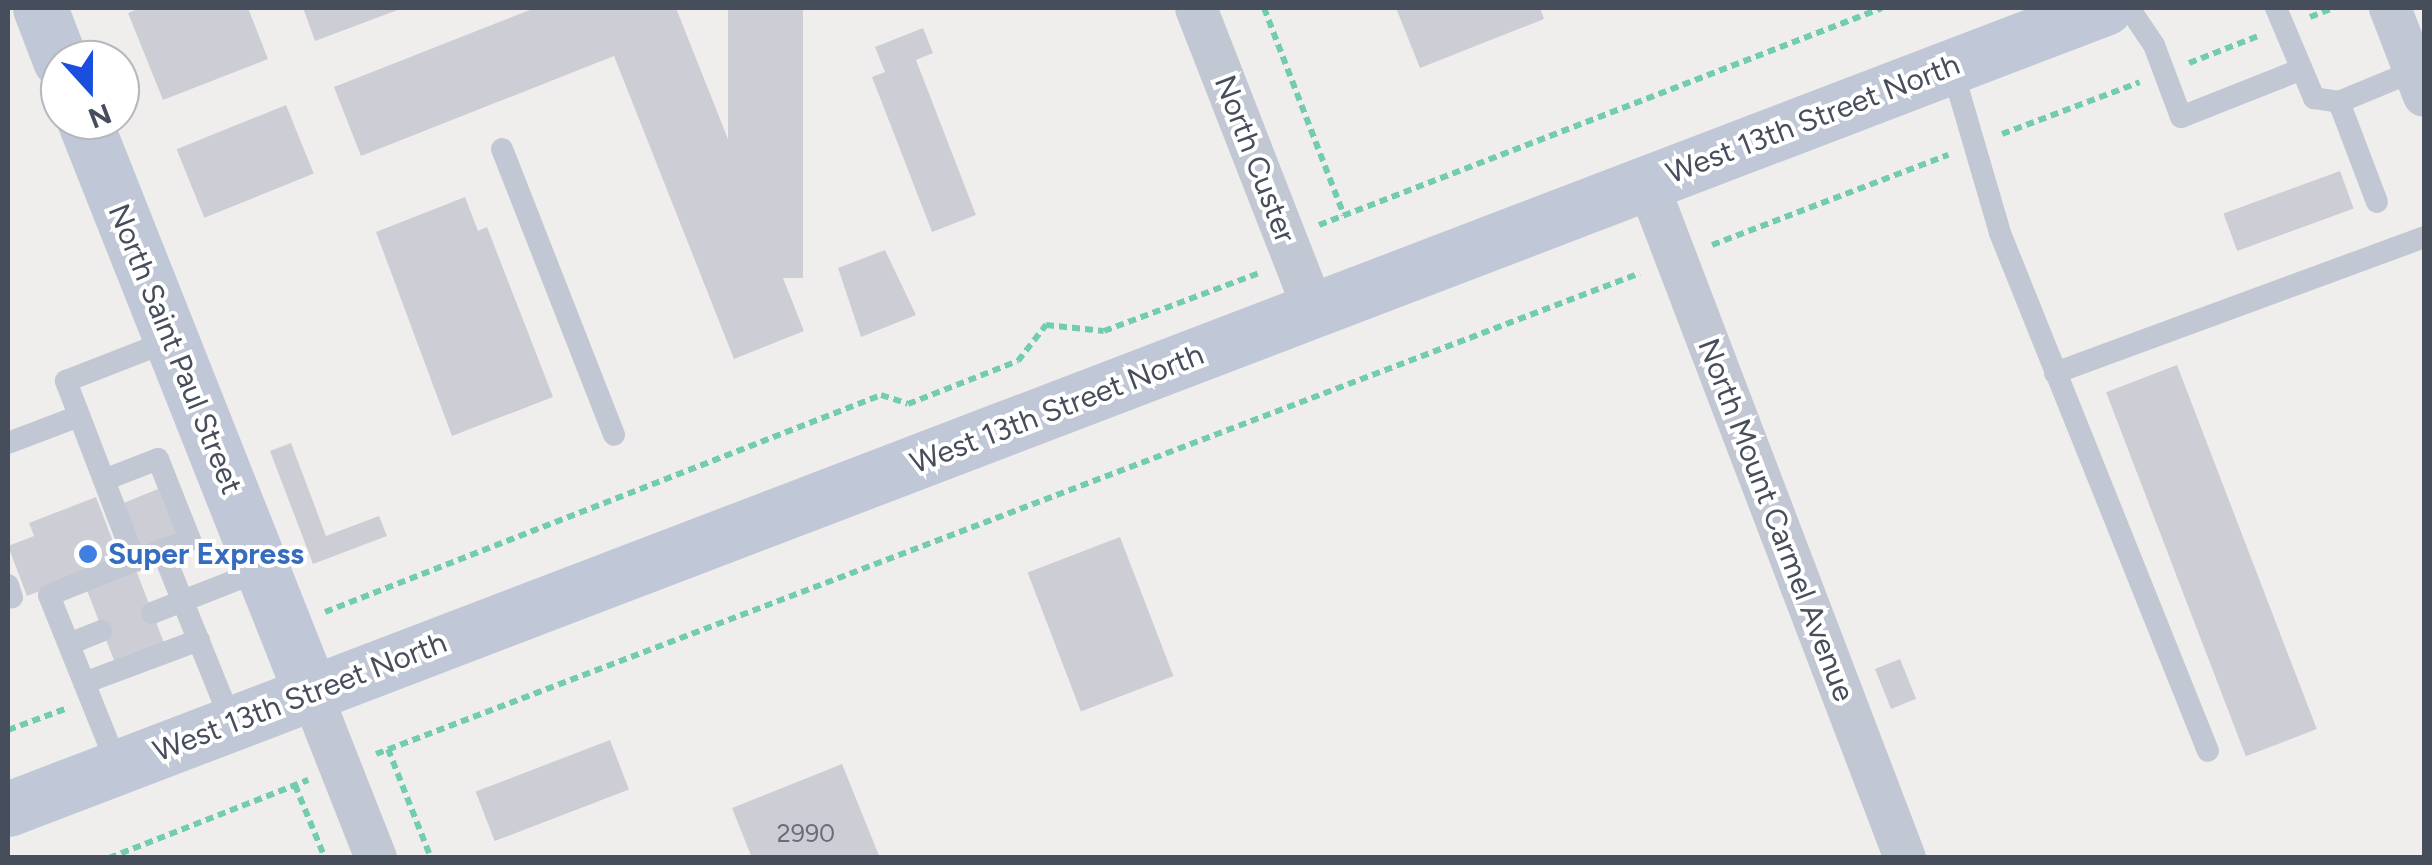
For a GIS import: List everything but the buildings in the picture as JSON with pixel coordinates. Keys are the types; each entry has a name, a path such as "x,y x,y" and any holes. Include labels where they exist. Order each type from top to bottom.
{"street":[{"path":"40,8 52,40"},
{"name":"North Custer","path":"1196,8 1314,310"},
{"name":"West 13th Street North","path":"8,808 2105,8"},
{"path":"2390,8 2420,83"},
{"name":"North Saint Paul Street","path":"92,140 376,858"},
{"name":"North Mount Carmel Avenue","path":"1648,182 1905,858"}],"lane":[{"path":"2129,8 2154,46 2181,117 2300,70"},
{"path":"2280,17 2314,98 2339,102 2420,83"},
{"path":"1951,66 2000,233 2208,752"},
{"path":"2339,102 2377,202"},
{"path":"502,149 614,434"},
{"path":"2055,373 2424,237"},
{"path":"135,562 66,381 171,340"},
{"path":"8,443 80,416"},
{"path":"104,480 158,459 190,540 49,595 118,766"},
{"path":"162,550 232,723"},
{"path":"152,612 262,570"},
{"path":"69,644 102,631"},
{"path":"88,691 199,640"}],"path":[{"path":"1264,8 1344,216"},
{"path":"284,627 881,395 908,404 982,375 1018,360 1046,325 1104,331 1267,270 1317,226 1882,8"},
{"path":"109,858 2164,72 2280,17 2334,8"},
{"path":"8,730 88,691"},
{"path":"388,749 431,858"},
{"path":"295,785 325,858"}],"place":[{"name":"Super Express","path":"88,554"}]}
